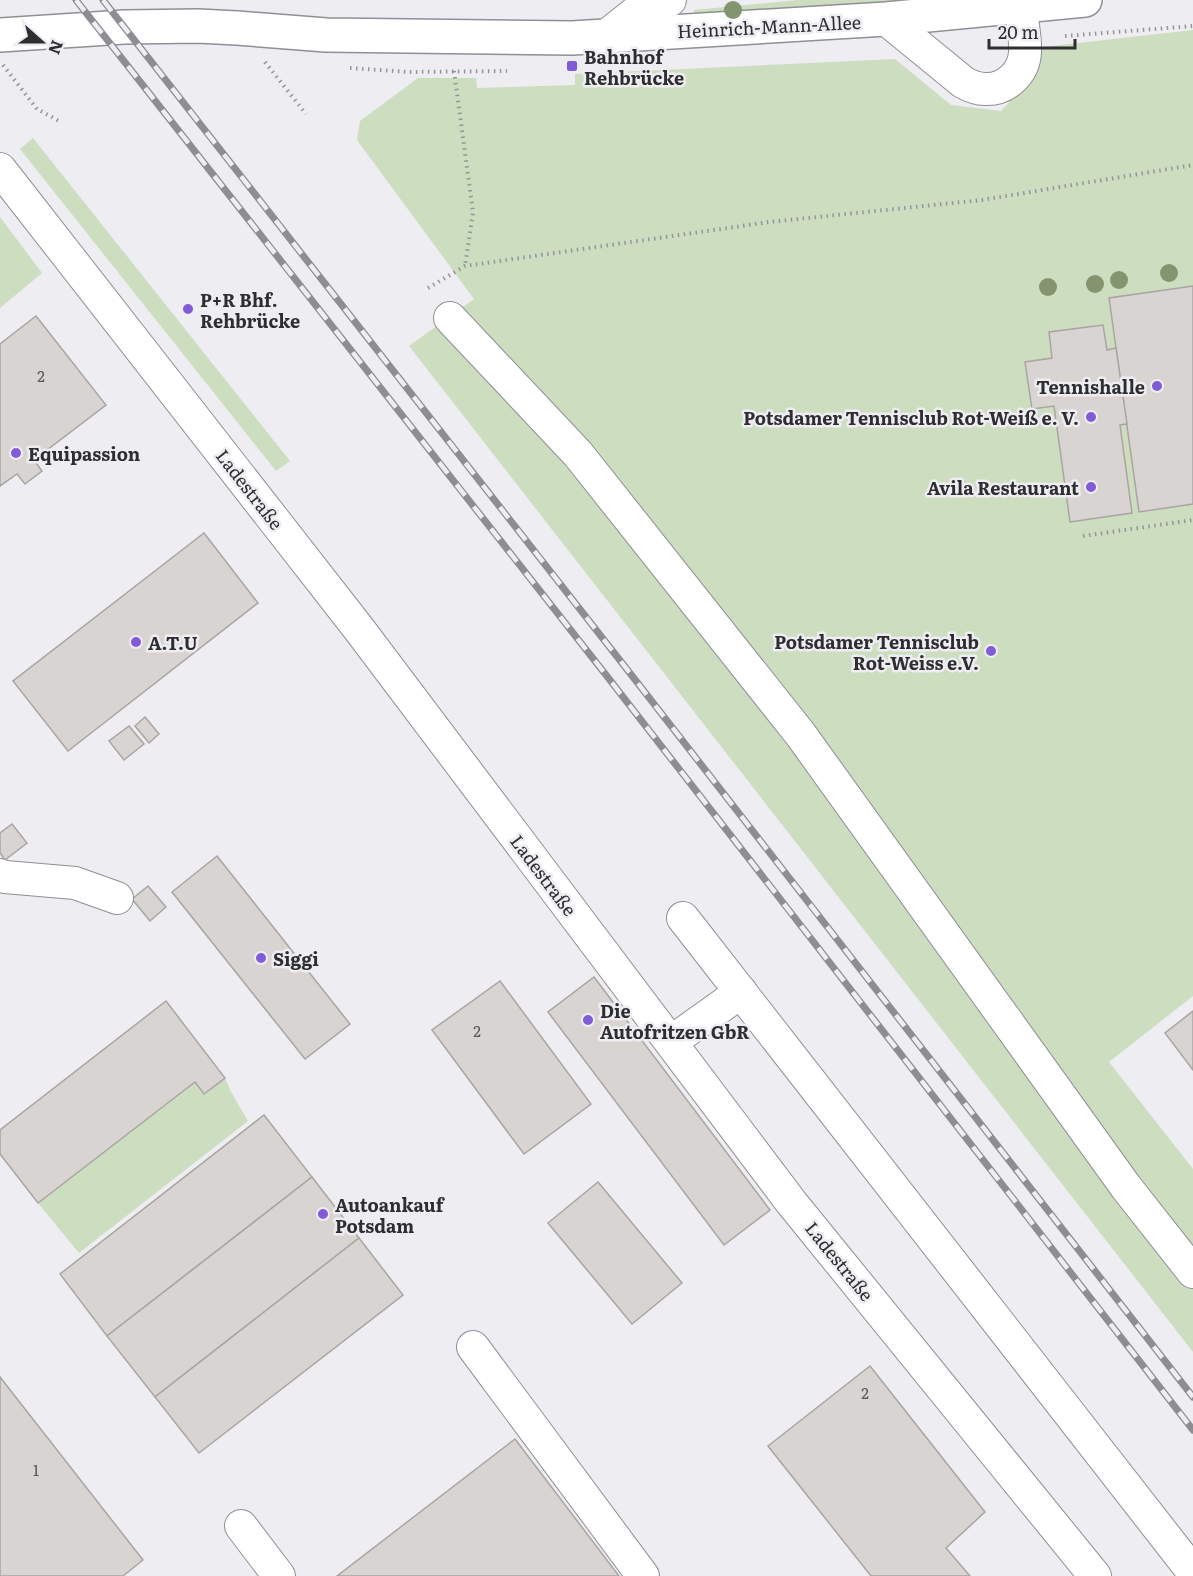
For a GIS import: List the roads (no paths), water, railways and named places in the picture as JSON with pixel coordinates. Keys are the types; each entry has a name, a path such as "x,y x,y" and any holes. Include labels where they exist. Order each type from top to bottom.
{"main road":[{"name":"Heinrich-Mann-Allee","path":"0,36 124,27 198,26 338,35 572,38 886,19 1007,3 1085,0"}],"street":[{"path":"606,36 645,5 670,0"},
{"path":"886,19 963,82 984,89 997,88 1015,77 1021,70 1025,59 1026,50 1007,3"},
{"name":"Ladestraße","path":"0,169 346,612 791,1202 1095,1576"},
{"path":"450,318 578,454 801,735 1126,1187 1193,1272"},
{"path":"0,875 75,883 117,898"},
{"path":"683,918 1193,1572"},
{"path":"671,1042 741,992"},
{"path":"473,1347 643,1576"},
{"path":"241,1526 279,1576"}],"railway":[{"path":"76,0 606,675 1193,1430"},
{"path":"103,0 1193,1397"}],"place":[{"name":"Bahnhof Rehbrücke","path":"572,66"},
{"name":"P+R Bhf. Rehbrücke","path":"188,309"},
{"name":"Tennishalle","path":"1157,386"},
{"name":"Potsdamer Tennisclub Rot-Weiß e. V.","path":"1091,417"},
{"name":"Equipassion","path":"16,453"},
{"name":"Avila Restaurant","path":"1091,487"},
{"name":"A.T.U","path":"136,642"},
{"name":"Potsdamer Tennisclub Rot-Weiss e.V.","path":"991,651"},
{"name":"Siggi","path":"261,958"},
{"name":"Die Autofritzen GbR","path":"588,1020"},
{"name":"Autoankauf Potsdam","path":"323,1214"}]}
